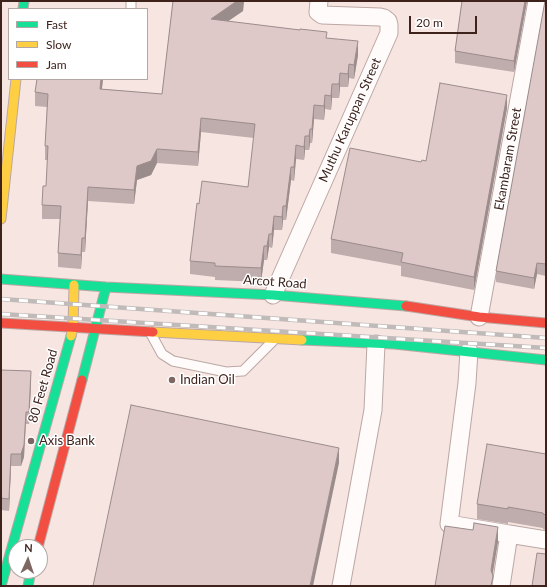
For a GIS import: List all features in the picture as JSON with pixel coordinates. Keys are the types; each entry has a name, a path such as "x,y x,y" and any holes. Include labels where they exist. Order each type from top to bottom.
{"main road":[{"path":"1,219 16,80"},
{"name":"Arcot Road","path":"1,279 106,287 273,295 415,307 479,317 546,323"},
{"name":"80 Feet Road","path":"1,586 73,328 74,284"},
{"path":"40,539 94,328 106,287"},
{"path":"1,323 376,344 470,351 546,360"}],"street":[{"name":"Muthu Karuppan Street","path":"273,295 388,33 388,21 384,18 376,16 322,15 318,12 319,1"},
{"name":"Ekambaram Street","path":"479,317 537,1"},
{"path":"340,586 373,410 376,344"},
{"path":"470,351 448,524 546,540"},
{"path":"501,586 509,534"}],"lane":[{"path":"150,331 162,354 172,361 190,366 226,372 243,371 275,339"}],"building":[{"path":"173,1 237,1 211,19 327,32 326,38 358,41 354,65 349,64 348,74 340,73 339,84 332,84 331,96 325,95 324,106 314,105 312,129 310,129 309,136 305,136 304,147 296,145 294,167 291,167 286,206 283,206 282,217 274,216 272,234 269,234 267,246 264,246 261,268 215,266 215,263 190,261 197,203 199,204 202,181 248,187 255,124 201,118 198,152 157,149 151,161 137,166 134,190 88,187 85,238 82,238 81,255 58,253 61,206 42,205 43,186 46,186 48,146 45,146 48,94 35,92 37,80 101,80 100,89 162,94"},
{"path":"462,1 525,1 514,61 455,51"},
{"path":"545,1 546,264 537,263 534,278 496,271"},
{"path":"440,83 507,95 474,277 401,262 403,253 331,239 350,148 421,162 422,160 426,161"},
{"path":"1,370 31,371 29,412 26,412 24,445 21,454 11,454 9,499 1,498"},
{"path":"131,405 339,448 310,586 93,586"},
{"path":"487,444 546,454 546,515 543,513 508,507 508,509 477,504"},
{"path":"474,523 498,527 491,570 493,576 491,586 435,586 445,526 473,530"},
{"path":"537,553 546,554 546,586 532,586"}],"railway":[{"path":"1,299 546,338"},
{"path":"1,314 546,348"}],"traffic: fast":[{"path":"23,8 24,1"},
{"path":"1,279 106,287 273,295 406,306"},
{"path":"82,380 106,287"},
{"path":"1,586 71,336"},
{"path":"302,340 394,344 546,360"},
{"path":"28,586 29,579"}],"traffic: slow":[{"path":"1,219 16,80"},
{"path":"71,336 73,328 74,285"},
{"path":"153,332 302,340"}],"traffic: jam":[{"path":"406,306 479,317 546,323"},
{"path":"1,323 153,332"},
{"path":"40,539 82,380"}],"place":[{"name":"Indian Oil","path":"172,380"},
{"name":"Axis Bank","path":"31,441"}]}
